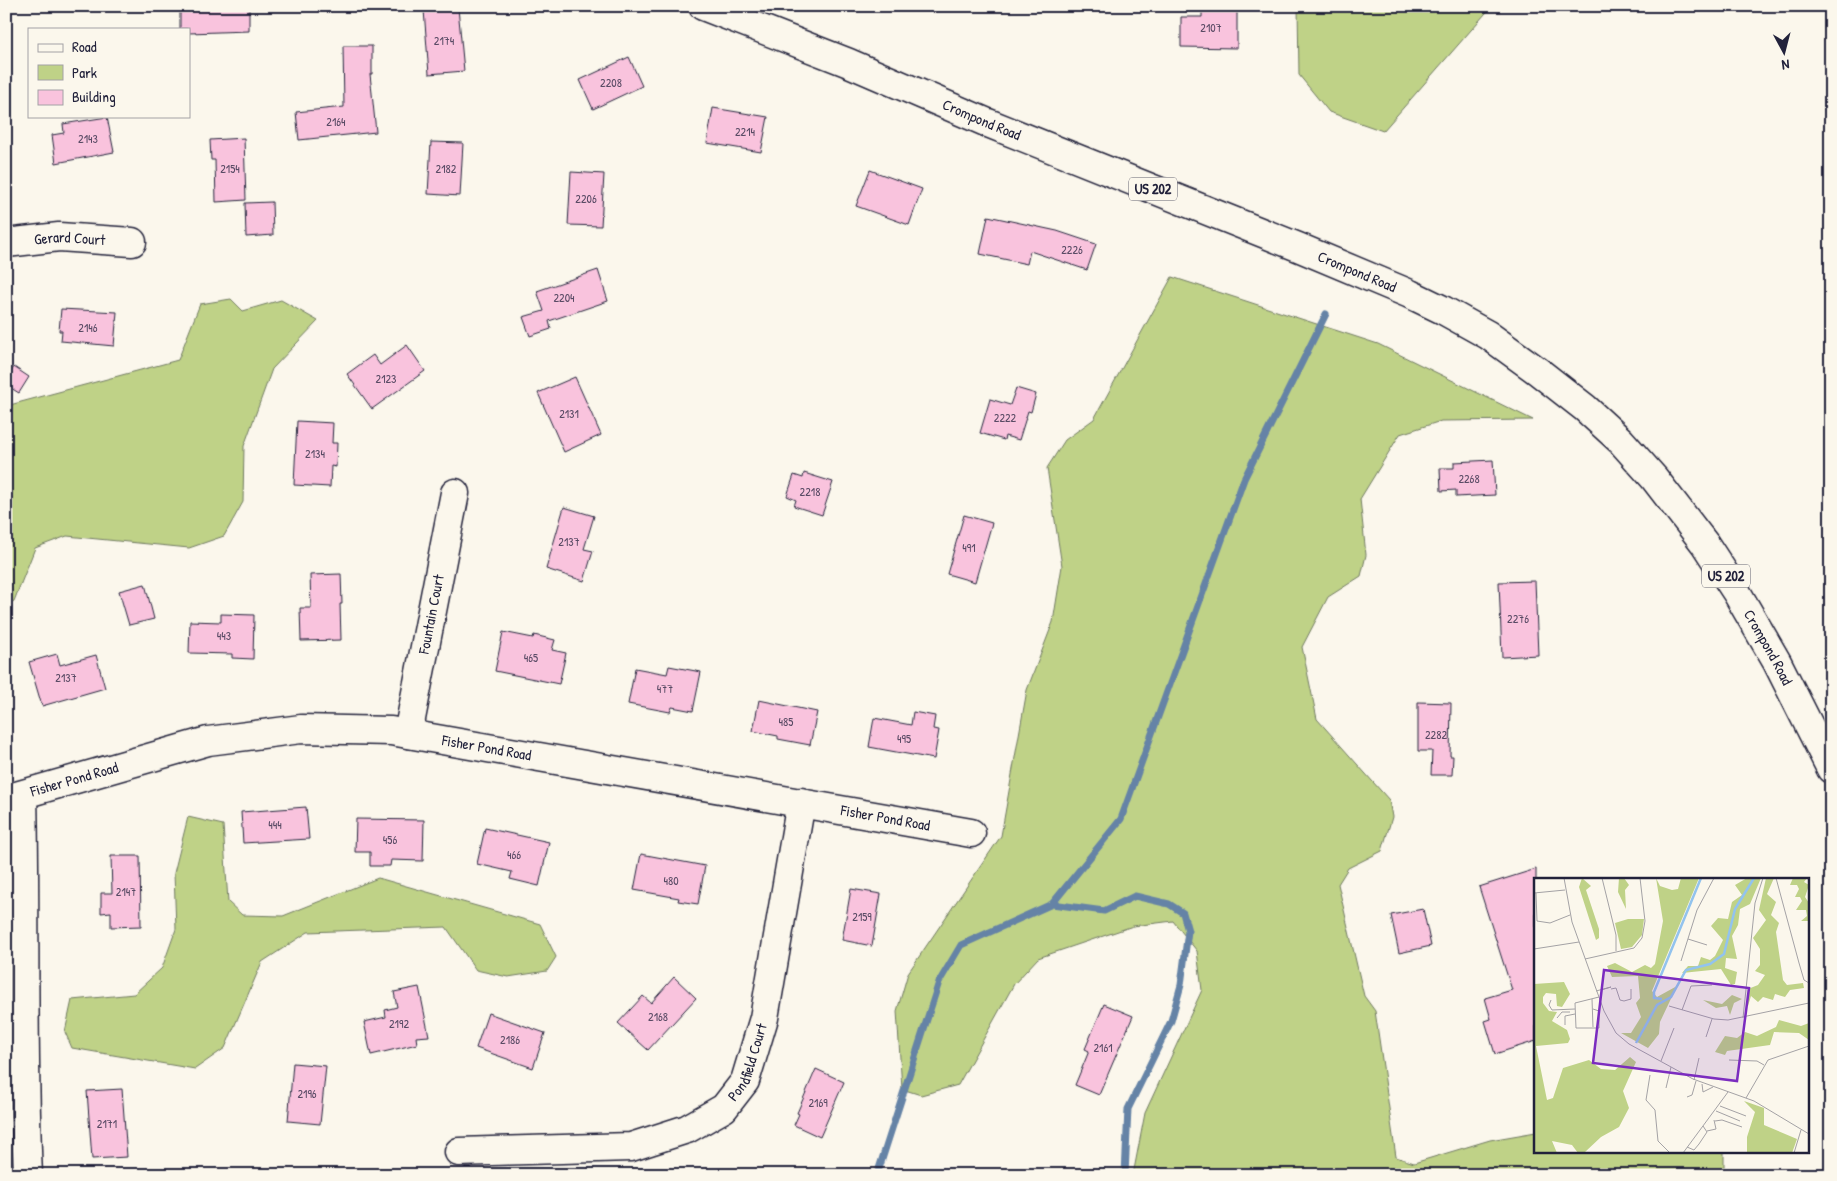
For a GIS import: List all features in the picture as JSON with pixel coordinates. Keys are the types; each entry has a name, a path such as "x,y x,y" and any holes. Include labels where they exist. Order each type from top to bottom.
{"main road":[{"name":"Crompond Road","path":"702,6 849,63 988,123 1401,290 1443,310 1488,335 1540,372 1584,408 1621,441 1654,478 1705,544 1737,593 1776,662 1831,769"},
{"name":"Gerard Court","path":"6,243 58,237 132,242"},
{"name":"Fountain Court","path":"408,734 455,493"},
{"name":"Fisher Pond Road","path":"14,797 208,741 301,729 391,731 971,833"},
{"path":"14,797 24,855 23,926 28,1175"},
{"name":"Pondfield Court","path":"459,1152 631,1147 687,1128 724,1108 745,1081 764,1018 801,802"}],"green space":[{"path":"1298,6 1492,6 1383,131 1329,112 1299,75"},
{"path":"1172,277 1378,344 1533,420 1441,421 1400,434 1360,499 1366,555 1361,576 1328,597 1302,647 1317,719 1389,800 1392,817 1382,851 1348,868 1338,884 1364,996 1375,1011 1396,1157 1414,1163 1490,1140 1534,1132 1534,1154 1724,1154 1724,1170 1728,1175 1133,1175 1145,1113 1202,990 1197,951 1173,921 1133,926 1038,958 1014,984 958,1085 921,1095 902,1089 897,1011 908,973 1001,836 1027,690 1053,622 1062,566 1047,468 1065,440 1094,419"},
{"path":"231,299 243,311 281,300 318,321 272,369 244,446 243,502 224,536 189,548 67,536 35,548 14,601 6,605 6,406 178,360 200,304"},
{"path":"188,817 223,825 228,902 242,915 283,916 378,878 540,924 556,957 547,971 508,977 476,970 446,927 308,932 262,962 225,1048 195,1069 72,1048 65,1032 72,1000 134,994 162,968 176,929 174,873"}],"building":[{"path":"180,6 249,6 249,31 190,33 190,28 180,28"},
{"path":"1202,6 1237,6 1237,48 1181,47 1181,17 1202,17"},
{"path":"458,8 464,71 429,74 424,10"},
{"path":"343,46 372,46 372,74 370,74 376,132 299,140 296,112 344,107"},
{"path":"629,57 642,86 593,109 580,80"},
{"path":"713,108 768,117 761,152 707,143"},
{"path":"107,118 114,152 56,163 52,135 64,133 63,124"},
{"path":"244,138 246,200 216,202 215,160 211,160 210,140"},
{"path":"431,142 463,143 460,196 428,194"},
{"path":"870,170 922,189 909,225 856,206"},
{"path":"571,172 604,174 601,226 568,225"},
{"path":"272,202 273,235 246,237 245,203"},
{"path":"988,216 1057,231 1096,244 1087,270 1030,251 1027,264 980,254"},
{"path":"598,270 608,301 549,321 551,329 530,336 523,317 544,311 537,291"},
{"path":"61,309 117,312 114,346 61,341 62,331 59,331"},
{"path":"407,345 425,371 372,409 347,374 373,355 380,365"},
{"path":"14,367 29,377 19,393 6,385 6,379"},
{"path":"575,377 601,435 564,452 538,393"},
{"path":"1016,388 1036,394 1031,412 1028,411 1019,440 1005,436 1004,440 980,433 990,399 1010,405"},
{"path":"297,421 333,423 332,443 337,443 336,467 331,466 330,487 294,485"},
{"path":"1493,460 1495,495 1456,497 1456,490 1441,491 1440,468 1454,468 1454,462"},
{"path":"804,473 833,482 822,515 794,506 796,500 787,496 794,475 803,478"},
{"path":"564,507 594,516 584,549 593,551 584,581 546,569"},
{"path":"964,515 992,523 975,582 947,574"},
{"path":"341,574 341,640 301,641 300,608 311,608 310,575"},
{"path":"1535,581 1538,655 1502,657 1499,582"},
{"path":"145,584 154,619 129,625 119,591"},
{"path":"221,614 254,615 253,659 232,658 232,654 189,653 190,621 221,622"},
{"path":"503,632 533,638 534,635 555,640 552,650 566,653 559,684 495,671"},
{"path":"57,654 60,665 96,655 105,688 42,706 29,662"},
{"path":"669,666 701,672 693,711 672,707 670,712 628,704 635,668 667,674"},
{"path":"759,700 817,712 810,745 778,739 778,736 753,731"},
{"path":"1418,702 1451,703 1450,756 1453,756 1452,775 1431,775 1432,751 1418,751"},
{"path":"913,712 935,716 933,729 939,730 934,759 869,747 874,718 911,725"},
{"path":"306,807 309,839 243,843 241,812"},
{"path":"356,819 424,820 423,861 391,860 390,866 370,866 370,852 355,852"},
{"path":"485,828 549,842 539,886 510,879 512,872 477,864"},
{"path":"641,854 705,866 698,904 678,901 679,898 634,890"},
{"path":"111,856 140,856 141,926 111,927 111,912 101,913 101,893 112,893"},
{"path":"1536,869 1536,878 1534,878 1534,1042 1495,1054 1485,1021 1491,1019 1485,998 1512,990 1479,887"},
{"path":"851,889 881,894 872,946 842,940"},
{"path":"1423,909 1431,946 1399,953 1391,915"},
{"path":"674,977 696,998 648,1050 618,1023 643,996 651,1003"},
{"path":"419,987 429,1036 416,1037 417,1044 371,1055 364,1022 386,1017 385,1010 397,1007 394,992"},
{"path":"1104,1004 1133,1016 1099,1095 1075,1085 1089,1051 1085,1049"},
{"path":"488,1013 545,1033 533,1068 476,1048"},
{"path":"293,1063 326,1066 320,1124 288,1121"},
{"path":"816,1069 844,1082 820,1137 794,1125 799,1114 797,1113"},
{"path":"122,1089 127,1157 92,1159 87,1091"}],"waterway":[{"path":"877,1175 939,982 961,945 1052,904 1121,819 1244,479 1326,314"},
{"path":"1052,904 1104,911 1135,896 1169,904 1183,913 1188,931 1181,985 1171,1021 1128,1109 1125,1175"}]}
